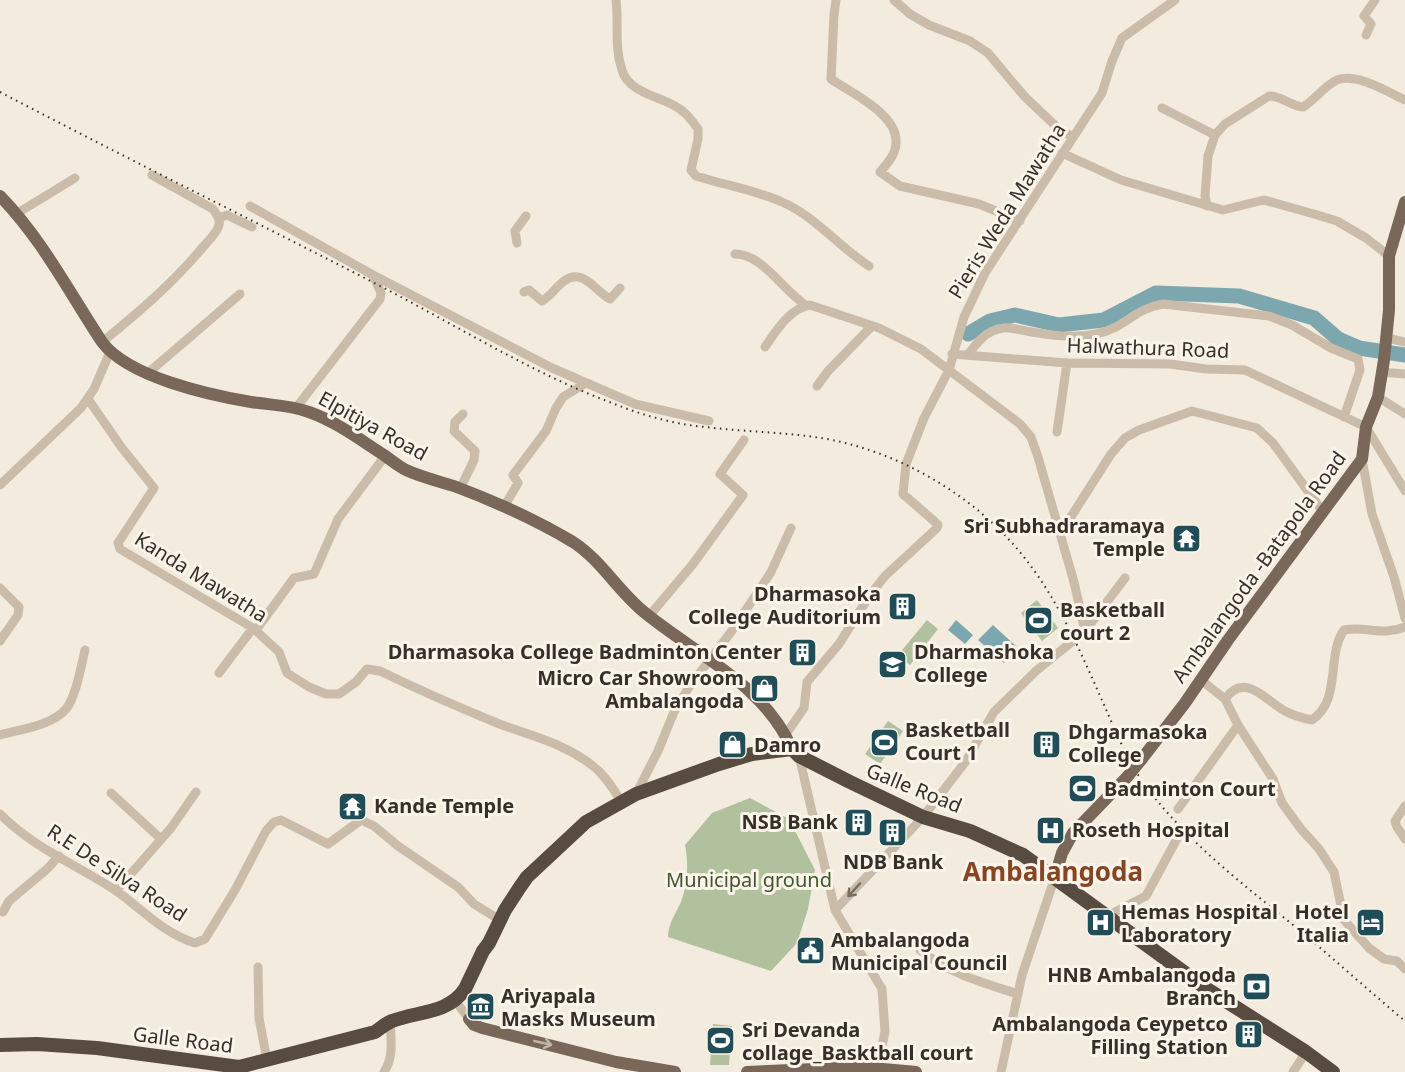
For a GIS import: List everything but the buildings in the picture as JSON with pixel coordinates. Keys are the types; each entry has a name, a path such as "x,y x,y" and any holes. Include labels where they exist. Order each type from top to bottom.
{"highway":[{"name":"Galle Road","path":"0,1045 37,1044 88,1047 238,1069 375,1032 390,1022 446,1007 465,989 500,920 527,876 586,822 636,794 743,756 796,753 923,817 992,840 1023,855 1207,988 1333,1072"},
{"name":"Galle Road","path":"426,1014 435,1016 450,1013 468,998 489,953 489,943"}],"main road":[{"name":"Elpitiya Road","path":"0,196 51,261 106,347 120,360 148,373 220,396 296,408 339,425 407,470 504,507 574,543 595,560 619,588 649,616 709,660 764,706 786,734 796,753"},
{"name":"Ambalangoda -Batapola Road","path":"1054,877 1062,853 1073,833 1141,760 1362,459 1366,427 1378,397 1386,340 1389,310 1389,256 1405,202"},
{"path":"469,1019 474,1025 482,1028 616,1062 675,1072"},
{"path":"747,1072 877,1068 916,1072"}],"street":[{"path":"616,0 617,50 622,74 631,84 683,111 698,129 691,170 696,176 783,202 809,219 869,266"},
{"path":"836,0 831,79 875,108 893,130 897,142 894,153 880,172 900,186 979,204 1020,221"},
{"path":"894,0 910,14 929,25 970,41 988,53 1025,97 1059,129 1073,137"},
{"name":"Pieris Weda Mawatha","path":"786,734 804,708 807,682 839,644 870,595 885,576 937,528 938,525 934,520 903,494 906,464 924,418 948,370 963,317 985,273 1102,93 1112,60 1122,38 1174,0"},
{"path":"1366,35 1371,24 1364,16 1375,0"},
{"path":"1207,206 1205,196 1208,156 1215,135 1225,124 1269,96 1273,95 1303,107 1338,80 1352,78 1376,86 1405,100"},
{"path":"1162,108 1215,135"},
{"path":"1062,153 1121,180 1223,210 1264,200 1337,221 1366,238 1389,256"},
{"path":"1,481 81,408 88,399 106,347 195,258 219,225 219,218 213,209 152,175"},
{"path":"16,214 75,178"},
{"path":"250,206 373,275 552,368 635,404 709,421"},
{"path":"219,218 227,215 252,227"},
{"path":"517,243 515,231 526,216"},
{"path":"735,254 751,257 759,262 785,290 807,306"},
{"path":"296,408 380,299 381,293 373,275"},
{"path":"524,292 528,290 542,301 564,281 576,276 584,278 610,299 620,288"},
{"path":"148,373 240,294"},
{"path":"968,356 977,341 1005,327 1068,336 1095,334 1112,330 1148,306 1163,304 1269,316 1292,324 1330,348 1358,359 1360,370 1344,417"},
{"path":"765,347 794,311 810,305 872,326 915,346 1020,424 1031,437 1074,582 1085,631"},
{"path":"817,386 828,371 872,326"},
{"path":"1386,340 1405,342"},
{"name":"Halwathura Road","path":"952,354 1067,363 1170,364 1206,369 1245,370 1366,427"},
{"path":"1058,432 1067,363"},
{"path":"1382,366 1405,374"},
{"path":"504,507 518,483 513,475 546,431 558,404 569,392 586,383"},
{"path":"1378,397 1405,414"},
{"name":"Kanda Mawatha","path":"88,399 122,448 154,488 118,543 120,549 254,629 279,652 287,673 309,687 326,694 339,694 356,682 367,669 380,671 454,705 498,723 550,740 568,749 594,767 621,801"},
{"path":"1060,534 1111,454 1125,438 1139,430 1192,411 1257,428 1273,443 1323,512"},
{"path":"460,489 474,460 475,451 454,431 455,422 463,414"},
{"path":"1366,427 1405,491"},
{"path":"649,616 693,564 743,495 720,474 744,440"},
{"path":"219,674 294,578 314,574 338,519 385,456"},
{"path":"1362,459 1372,514 1405,618"},
{"path":"636,794 658,752 674,712 689,687 731,632 771,572 791,528"},
{"path":"835,910 923,817 966,761 994,712 1036,671 1085,631 1125,578"},
{"path":"0,588 19,607 18,615 0,640"},
{"path":"1226,699 1231,691 1238,687 1249,688 1259,692 1284,711 1312,720 1326,706 1338,641 1344,630 1350,628 1380,632 1405,627"},
{"path":"0,735 52,721 67,708 85,650"},
{"path":"1201,680 1226,699 1238,725 1273,779 1282,803 1319,849 1334,872 1344,920 1369,948 1384,959 1397,961 1405,969"},
{"path":"1178,809 1238,725"},
{"path":"796,753 835,910 882,989 885,1032 877,1068"},
{"path":"116,891 161,839 196,792"},
{"path":"111,793 161,839"},
{"path":"1405,806 1395,821 1405,839"},
{"name":"R.E De Silva Road","path":"0,814 19,830 116,891 172,933 189,942 200,942 205,939 235,890 258,844 274,822 281,820 328,844 361,820 374,826 398,846 458,887 474,904 500,920"},
{"path":"1107,916 1146,896 1180,833"},
{"path":"3,912 14,897 59,856"},
{"path":"1001,1072 1022,975 1054,877"},
{"path":"920,950 933,961 972,979 1018,994"},
{"path":"1397,961 1405,953"},
{"path":"258,967 259,1018 267,1060"},
{"path":"460,1007 469,1019"},
{"path":"384,1072 390,1059 392,1041 390,1022"},
{"path":"1293,1072 1306,1052"}],"green space":[{"name":"Basketball court 2","path":"1037,600 1058,628 1042,641 1021,613"},
{"path":"927,620 938,629 910,665 898,655"},
{"name":"Basketball Court 1","path":"888,721 903,731 880,764 865,754"},
{"name":"Municipal ground","path":"750,798 789,819 815,870 808,909 797,943 771,971 668,937 670,924 685,887 687,856 685,845 712,813"},
{"name":"Sri Devanda collage_Basktball court","path":"713,1024 732,1026 729,1065 710,1065"}],"water":[{"path":"956,620 973,635 965,644 948,630"},
{"name":"Dharmashoka College","path":"993,625 1018,648 1004,663 978,640"}],"waterway":[{"path":"968,334 990,321 1015,315 1059,325 1104,320 1156,293 1239,296 1314,318 1338,339 1359,348 1405,355"}],"railway":[{"path":"0,92 384,288 524,364 582,391 635,411 681,424 797,435 847,443 903,463 954,492 994,524 1015,546 1049,592 1076,643 1126,754 1161,806 1217,862 1405,1021"}],"place":[{"name":"Sri Subhadraramaya Temple","path":"1186,538"},
{"name":"Dharmasoka College Auditorium","path":"902,606"},
{"name":"Basketball court 2","path":"1039,621"},
{"name":"Dharmasoka College Badminton Center","path":"803,652"},
{"name":"Dharmashoka College","path":"893,664"},
{"name":"Micro Car Showroom Ambalangoda","path":"765,689"},
{"name":"Basketball Court 1","path":"884,742"},
{"name":"Dhgarmasoka College","path":"1047,744"},
{"name":"Damro","path":"733,745"},
{"name":"Badminton Court","path":"1083,789"},
{"name":"Kande Temple","path":"353,806"},
{"name":"NSB Bank","path":"859,822"},
{"name":"Roseth Hospital","path":"1051,830"},
{"name":"NDB Bank","path":"893,832"},
{"name":"Hemas Hospital Laboratory","path":"1100,923"},
{"name":"Hotel Italia","path":"1370,923"},
{"name":"Ambalangoda Municipal Council","path":"810,951"},
{"name":"HNB Ambalangoda Branch","path":"1257,986"},
{"name":"Ariyapala Masks Museum","path":"480,1007"},
{"name":"Ambalangoda Ceypetco Filling Station","path":"1249,1035"},
{"name":"Sri Devanda collage_Basktball court","path":"721,1041"}],"district":[{"name":"Ambalangoda","path":"1053,872"}]}
